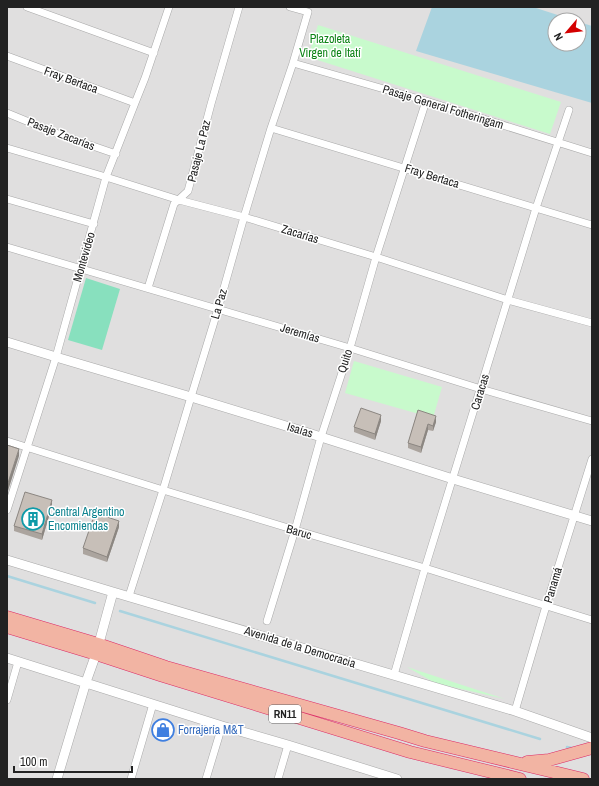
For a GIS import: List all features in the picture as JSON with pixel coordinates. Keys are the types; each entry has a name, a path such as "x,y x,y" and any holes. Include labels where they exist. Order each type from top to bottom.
{"highway":[{"name":"RN11","path":"8,621 97,649 160,676 410,752 520,779"},
{"path":"97,649 399,732 425,741 583,779"},
{"path":"519,763 549,760 592,748"},
{"path":"468,766 484,779"}],"street":[{"path":"27,7 154,53"},
{"name":"Montevideo","path":"7,510 56,357 106,177 145,78 169,7"},
{"name":"Pasaje La Paz","path":"148,288 174,204 188,191 239,7"},
{"name":"La Paz","path":"129,596 163,490 218,309 244,217 308,12 290,7"},
{"name":"Fray Bertaca","path":"7,56 135,103"},
{"name":"Pasaje General Fotheringam","path":"293,63 426,101 592,153"},
{"name":"Quito","path":"266,622 350,348 376,257 426,101"},
{"name":"Caracas","path":"394,675 425,568 536,208 569,110"},
{"name":"Pasaje Zacarías","path":"7,113 58,134 116,154"},
{"name":"Fray Bertaca","path":"271,128 592,225"},
{"name":"Zacarías","path":"7,148 376,257 508,300 592,323"},
{"path":"7,198 94,224"},
{"name":"Jeremías","path":"7,247 592,421"},
{"name":"Isaías","path":"7,342 322,437 592,521"},
{"name":"Baruc","path":"7,442 592,620"},
{"name":"Panamá","path":"515,711 592,459"},
{"name":"Avenida de la Democracia","path":"7,560 515,711 592,738"},
{"path":"57,779 113,592"},
{"path":"7,658 222,726 397,779"},
{"path":"7,700 18,662"},
{"path":"131,779 154,704"},
{"path":"206,779 222,726"},
{"path":"278,779 288,745"}],"shaded area":[{"path":"7,7 592,7 592,779 7,779"}],"green space":[{"name":"Plazoleta Virgen de Itatí","path":"318,25 561,102 550,134 308,57"},
{"path":"86,278 120,289 102,350 68,340"},
{"path":"354,361 442,387 433,418 345,393"},
{"path":"407,667 505,699 435,683"}],"water":[{"path":"432,7 533,7 548,12 547,12 547,52 587,52 587,24 592,26 592,103 416,51"}],"building":[{"path":"361,408 381,415 375,434 354,427"},
{"path":"418,410 436,416 433,426 428,424 421,447 408,443"},
{"path":"7,445 19,449 7,486"},
{"name":"Central Argentino Encomiendas","path":"25,492 52,500 42,534 14,526"},
{"path":"95,513 119,521 107,557 83,548"}],"waterway":[{"path":"7,576 95,603"},
{"path":"120,611 540,739"},
{"path":"567,747 572,748"}],"place":[{"name":"Central Argentino Encomiendas","path":"33,519"},
{"name":"Forrajería M&T","path":"163,730"}]}
